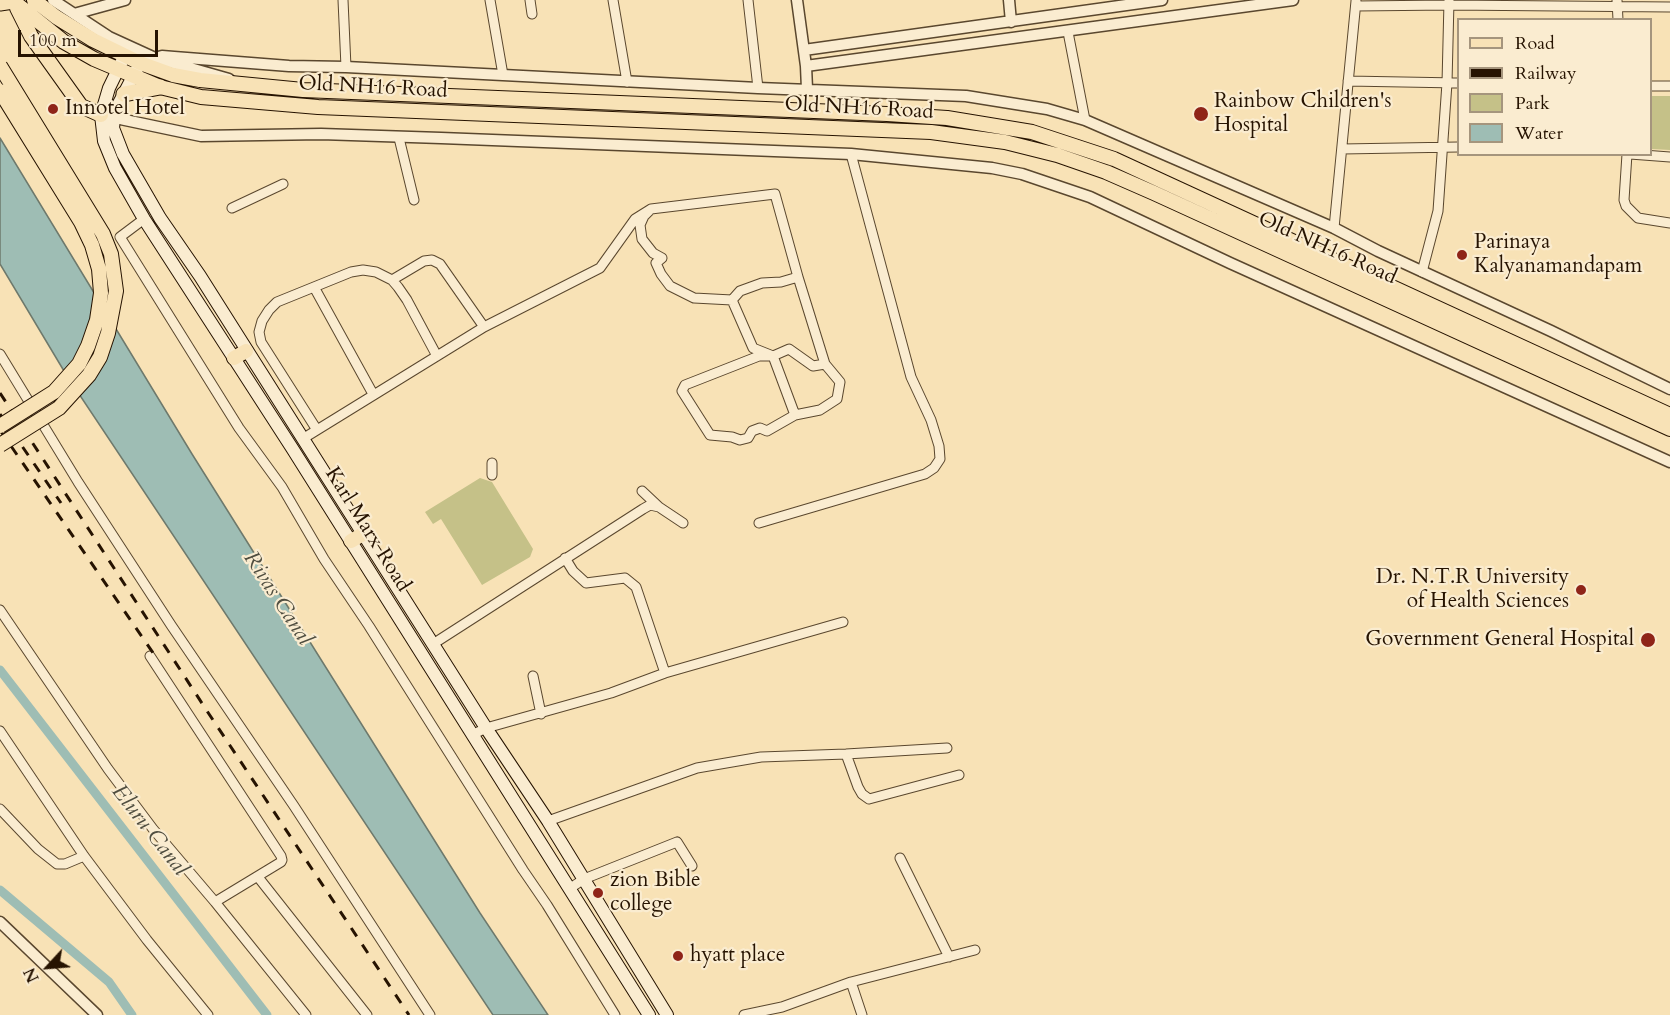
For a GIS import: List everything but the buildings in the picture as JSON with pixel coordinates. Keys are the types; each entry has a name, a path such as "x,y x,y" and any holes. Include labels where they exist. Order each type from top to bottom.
{"highway":[{"path":"0,3 13,0"},
{"path":"124,94 160,87"}],"main road":[{"name":"Old NH16 Road","path":"13,0 64,42 134,77 201,98 318,107 931,132 1005,142 1057,154 1107,172 1670,429"},
{"path":"13,0 31,36 81,106 107,117 117,107 140,63"},
{"name":"Old NH16 Road","path":"34,0 93,40 140,63 173,75 191,78 303,90 887,114 947,118 1032,132 1114,159 1670,415"},
{"name":"Karl Marx Road","path":"125,55 109,88 104,141 115,168 144,219 234,358 357,538 433,644 548,821 667,1015"},
{"path":"0,66 104,234 111,254 116,291 108,333 89,375 59,408 0,445"},
{"path":"0,92 92,244 99,269 100,293 97,320 79,364 54,392 0,426"},
{"name":"Karl Marx Road","path":"107,117 132,170 160,218 304,438 357,538 472,735 649,1015"},
{"path":"234,358 246,351"}],"street":[{"path":"53,0 109,37 155,58 253,86"},
{"path":"74,14 125,0"},
{"path":"343,0 346,67"},
{"path":"490,0 503,75"},
{"path":"530,0 532,14"},
{"path":"613,0 627,82"},
{"path":"748,0 758,88"},
{"path":"797,0 807,89"},
{"path":"1009,0 1011,22"},
{"path":"804,50 1162,0"},
{"path":"806,66 1293,0"},
{"path":"1422,272 1438,212 1447,83 1449,2"},
{"path":"1334,228 1356,3 1617,3 1670,7"},
{"path":"1617,3 1618,18"},
{"path":"1078,12 1080,30"},
{"path":"1068,32 1084,120"},
{"path":"155,58 162,56 278,66 346,67 627,82 966,96 1036,107 1084,120 1334,228 1670,389"},
{"path":"1348,81 1457,83"},
{"path":"1652,86 1670,86"},
{"path":"107,117 201,136 321,134 851,154 992,168 1022,174 1090,197 1240,268 1670,462"},
{"path":"399,138 414,200"},
{"path":"1342,149 1457,147"},
{"path":"759,523 925,474 934,468 940,459 934,429 911,377 851,154"},
{"path":"1628,156 1624,201 1626,207 1638,218 1670,223"},
{"path":"1652,156 1670,157"},
{"path":"232,208 283,184"},
{"path":"304,438 484,327 600,268 635,219 651,209 775,194 825,364 840,382 837,399 820,410 795,415 767,431 760,428 752,431 747,438 740,440 732,436 710,435 682,391 685,385 759,356 773,356 789,349 813,366 825,364"},
{"path":"651,209 644,216 640,225 642,239 653,253 662,258 656,263 670,286 694,298 732,300"},
{"path":"144,219 120,237 239,428 282,487 324,559 369,626 615,1015"},
{"path":"392,280 424,261 432,260 440,264 484,327"},
{"path":"317,430 261,342 262,321 277,302 351,272 363,270 376,272 392,280 407,300 437,356"},
{"path":"732,300 740,291 762,283 780,282 798,277"},
{"path":"314,287 373,394"},
{"path":"732,300 753,348 773,356 795,415"},
{"path":"0,354 78,482 171,625 294,806 430,1015"},
{"path":"492,463 492,475"},
{"path":"642,491 659,507 683,523"},
{"path":"433,644 643,508 650,505 659,507"},
{"path":"565,558 573,571 586,583 625,578 636,587 665,673"},
{"path":"0,610 108,769 153,829 306,1015"},
{"path":"472,735 486,728 611,693 665,673 843,622"},
{"path":"150,656 281,856 281,862 214,902"},
{"path":"533,676 541,714"},
{"path":"0,731 84,856 147,940 208,1015"},
{"path":"548,821 697,768 761,757 946,747"},
{"path":"846,754 858,787 869,799 959,775"},
{"path":"0,809 38,849 57,864 65,864 84,856"},
{"path":"569,889 584,879 677,842 692,866"},
{"path":"900,858 949,957"},
{"path":"258,877 367,1015"},
{"path":"0,921 96,1015"},
{"path":"744,1015 783,1011 851,982 975,950"},
{"path":"851,982 862,1015"}],"green space":[{"path":"1652,96 1670,96 1670,150 1652,149"},
{"path":"480,478 492,482 533,549 530,557 482,585 441,519 433,524 425,512"}],"water":[{"name":"Rivas Canal","path":"0,138 192,454 480,913 548,1015 493,1015 67,376 0,264"}],"waterway":[{"name":"Eluru Canal","path":"0,670 267,1015"},
{"path":"0,890 109,982 132,1015"}],"railway":[{"path":"0,393 409,1015"},
{"path":"0,414 61,503"},
{"path":"0,430 158,660"}],"place":[{"name":"Innotel Hotel","path":"53,109"},
{"name":"Rainbow Children's Hospital","path":"1201,114"},
{"name":"Parinaya Kalyanamandapam","path":"1462,255"},
{"name":"Dr. N.T.R University of Health Sciences","path":"1581,590"},
{"name":"Government General Hospital","path":"1648,640"},
{"name":"zion Bible college","path":"598,893"},
{"name":"hyatt place","path":"678,956"}]}
